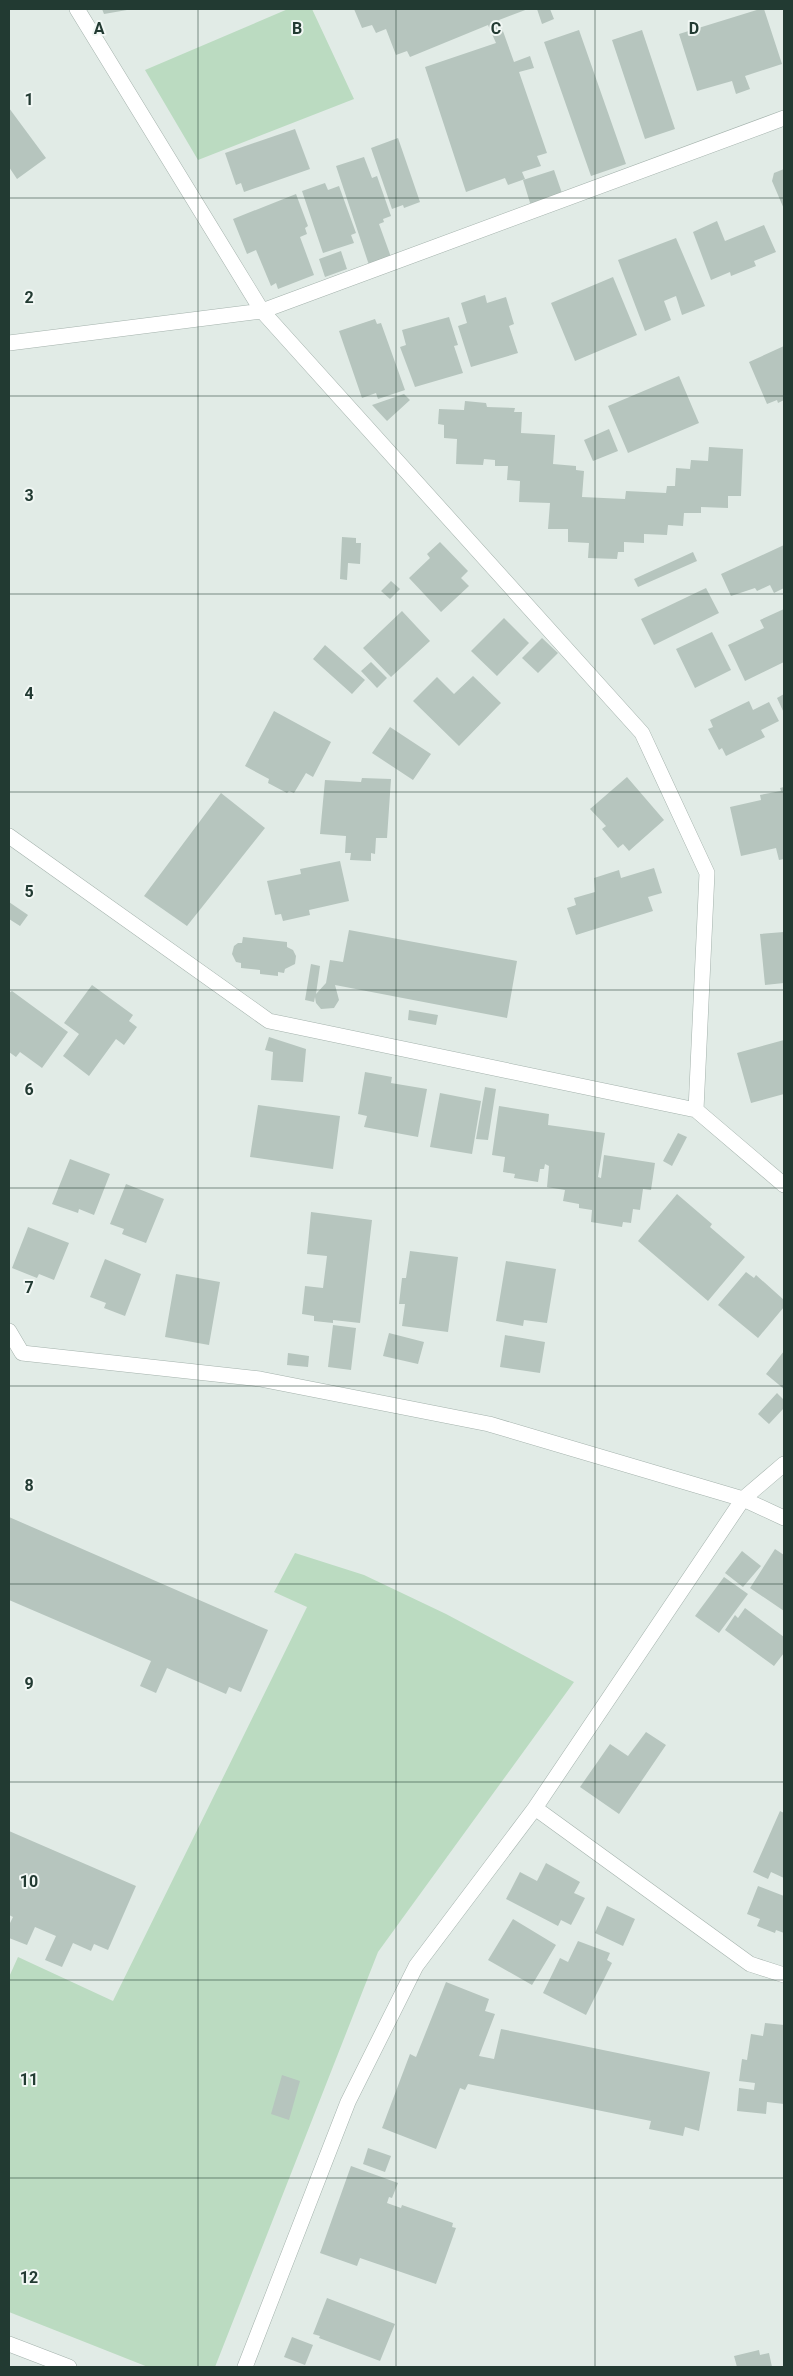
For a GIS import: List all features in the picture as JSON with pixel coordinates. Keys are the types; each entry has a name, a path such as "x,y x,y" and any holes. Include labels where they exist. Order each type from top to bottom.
{"street":[{"path":"77,9 262,311 642,733 707,874 696,1110"},
{"path":"9,343 262,311 784,118"},
{"path":"9,836 269,1021 696,1110 784,1185"},
{"path":"9,1331 22,1353 260,1379 489,1424 743,1499 784,1518"},
{"path":"245,2367 348,2102 416,1966 535,1808 743,1499 784,1464"},
{"path":"535,1808 750,1964 784,1975"},
{"path":"9,2344 69,2367"}],"green space":[{"path":"288,9 312,9 354,99 198,160 145,70"},
{"path":"295,1553 364,1575 446,1614 574,1682 378,1952 215,2367 148,2367 9,2312 9,1977 18,1957 113,2001 307,1607 274,1592"}],"building":[{"path":"102,9 127,9 127,10 104,14"},
{"path":"354,9 528,9 499,20 514,62 530,56 534,68 519,72 547,153 537,156 541,166 522,172 525,179 508,185 505,178 466,192 425,67 496,43 488,25 410,57 407,51 396,55 386,29 376,33 372,25 362,28"},
{"path":"537,9 550,9 554,19 542,24"},
{"path":"764,9 782,64 745,76 750,89 736,94 732,81 697,91 679,34"},
{"path":"579,30 626,164 591,176 544,42"},
{"path":"642,30 675,129 645,139 612,40"},
{"path":"9,108 46,158 17,179 9,167"},
{"path":"295,129 310,169 244,192 241,183 236,185 225,153"},
{"path":"398,138 420,202 404,208 403,205 392,209 371,148"},
{"path":"364,157 372,178 377,176 391,216 383,219 384,222 379,224 391,257 369,265 336,166"},
{"path":"784,169 784,209 772,181 774,173"},
{"path":"554,170 563,196 531,206 523,180"},
{"path":"325,183 328,190 339,186 356,233 351,235 354,243 323,253 302,191"},
{"path":"296,194 308,226 305,228 307,234 300,237 314,275 278,289 276,283 271,286 256,250 247,254 233,219"},
{"path":"717,221 725,241 764,225 776,252 754,261 756,266 731,276 730,272 711,280 693,232"},
{"path":"676,238 705,306 682,315 676,296 664,301 671,320 645,331 618,260"},
{"path":"341,251 347,269 325,277 319,259"},
{"path":"613,277 637,335 575,361 551,303"},
{"path":"485,295 487,303 506,297 514,324 509,326 518,353 471,367 458,326 467,323 461,303"},
{"path":"449,317 458,345 454,346 463,373 415,387 400,347 406,345 402,330"},
{"path":"375,319 377,324 381,323 405,390 378,399 376,393 362,398 339,331"},
{"path":"784,346 784,400 778,403 777,400 767,404 749,362"},
{"path":"679,376 699,423 628,453 608,406"},
{"path":"404,394 410,400 387,421 372,405"},
{"path":"465,401 486,403 487,407 515,408 514,412 522,412 521,433 555,435 553,464 576,466 576,470 584,471 582,497 625,499 626,491 666,493 667,486 675,486 676,468 690,469 691,460 708,461 709,447 743,449 741,496 728,496 728,508 701,507 701,513 684,513 683,526 668,525 667,535 644,534 644,543 624,542 624,552 618,552 617,559 588,558 589,543 568,542 568,529 548,529 550,503 519,502 520,481 507,480 508,466 495,466 495,460 484,459 483,465 456,464 457,439 444,438 444,425 438,424 439,409 464,410"},
{"path":"609,429 618,451 593,461 584,440"},
{"path":"342,537 356,538 356,543 361,543 360,564 348,563 347,580 340,579"},
{"path":"440,542 468,571 461,578 469,586 441,612 409,578 430,558 427,554"},
{"path":"784,545 784,588 774,593 770,585 757,591 755,588 731,596 721,574"},
{"path":"693,552 697,561 638,587 634,579"},
{"path":"391,581 400,589 390,599 381,591"},
{"path":"706,588 719,613 654,645 641,619"},
{"path":"784,609 784,662 745,681 728,645 764,628 760,620"},
{"path":"402,611 430,641 391,677 363,648"},
{"path":"504,618 529,643 497,676 471,651"},
{"path":"712,632 731,670 695,688 676,649"},
{"path":"542,638 558,653 538,673 522,658"},
{"path":"325,645 365,680 352,694 313,659"},
{"path":"371,662 387,678 377,688 361,671"},
{"path":"473,676 501,703 459,746 413,701 437,677 454,694"},
{"path":"784,694 784,713 777,698"},
{"path":"749,701 753,710 769,702 779,721 761,730 765,737 726,756 722,748 719,750 708,729 713,727 710,720"},
{"path":"274,711 331,742 313,777 306,773 294,793 289,791 287,793 268,783 269,779 245,766"},
{"path":"390,727 431,754 413,780 372,753"},
{"path":"627,777 664,820 629,851 623,844 618,848 602,829 606,826 590,809"},
{"path":"362,778 391,779 387,838 376,838 375,854 371,853 371,861 350,860 351,853 345,853 346,836 320,834 325,780 361,782"},
{"path":"784,787 784,859 779,860 776,848 741,856 730,807 761,800 760,795 781,791 780,788"},
{"path":"221,793 265,828 187,926 144,896"},
{"path":"340,861 349,901 309,910 310,915 283,921 281,914 275,915 267,881 301,874 300,869"},
{"path":"654,868 662,893 648,897 653,911 576,935 567,908 576,905 574,898 595,892 594,878 619,870 621,878"},
{"path":"9,902 28,915 20,926 9,919"},
{"path":"349,930 517,961 507,1018 335,985 339,1000 334,1008 321,1009 316,1003 315,997 314,1002 305,1000 311,964 320,966 316,994 326,983 330,960 343,962"},
{"path":"784,932 784,983 765,985 760,934"},
{"path":"243,937 287,942 287,947 293,950 296,956 295,964 285,969 284,973 278,972 278,976 260,974 260,970 241,968 241,963 236,962 232,954 234,946 242,943"},
{"path":"92,985 133,1015 129,1021 137,1027 124,1045 116,1039 89,1076 63,1056 79,1034 64,1023"},
{"path":"12,991 68,1032 42,1068 20,1052 16,1057 9,1052 9,993"},
{"path":"409,1010 438,1015 436,1025 408,1020"},
{"path":"269,1037 306,1049 303,1082 271,1080 273,1052 265,1050"},
{"path":"784,1040 784,1094 751,1103 737,1053"},
{"path":"365,1072 392,1077 391,1083 427,1089 418,1137 364,1127 367,1116 358,1114"},
{"path":"485,1087 496,1089 488,1140 476,1139"},
{"path":"440,1093 481,1101 472,1154 430,1147"},
{"path":"258,1105 340,1116 333,1169 250,1157"},
{"path":"499,1106 549,1114 548,1125 605,1133 598,1177 601,1178 604,1155 655,1163 651,1190 643,1189 640,1210 633,1209 631,1223 623,1222 622,1227 591,1222 592,1210 579,1208 579,1204 563,1201 565,1190 547,1187 549,1166 545,1164 544,1169 540,1169 538,1182 514,1178 515,1174 503,1172 505,1157 492,1155"},
{"path":"678,1133 687,1137 672,1166 663,1161"},
{"path":"70,1159 110,1174 94,1215 79,1209 78,1213 52,1204"},
{"path":"126,1184 164,1199 146,1243 122,1234 124,1229 110,1224"},
{"path":"677,1194 712,1224 710,1227 745,1257 708,1301 638,1241"},
{"path":"311,1212 372,1220 360,1323 333,1320 333,1323 314,1321 314,1316 302,1314 305,1286 323,1288 327,1256 307,1254"},
{"path":"28,1227 69,1243 54,1280 39,1274 37,1278 12,1268"},
{"path":"410,1251 458,1257 448,1332 402,1326 405,1304 399,1304 402,1278 406,1278"},
{"path":"105,1259 141,1274 125,1316 104,1308 106,1303 90,1297"},
{"path":"506,1261 556,1269 547,1323 524,1320 523,1326 496,1321"},
{"path":"746,1272 754,1278 756,1275 784,1300 784,1307 758,1338 718,1305"},
{"path":"176,1274 220,1282 209,1345 165,1337"},
{"path":"333,1325 356,1328 351,1370 328,1367"},
{"path":"389,1333 424,1342 418,1364 383,1356"},
{"path":"505,1335 545,1342 540,1373 500,1367"},
{"path":"784,1351 784,1389 766,1374"},
{"path":"288,1353 309,1356 308,1367 287,1365"},
{"path":"777,1393 784,1400 784,1408 769,1424 758,1414"},
{"path":"9,1517 268,1630 241,1692 229,1687 226,1694 167,1668 156,1693 140,1686 151,1661 9,1600"},
{"path":"775,1549 784,1555 784,1611 750,1588"},
{"path":"742,1551 761,1566 743,1587 725,1573"},
{"path":"724,1577 748,1594 719,1633 695,1616"},
{"path":"745,1608 784,1637 784,1653 774,1666 725,1630 735,1615 738,1618"},
{"path":"646,1732 666,1745 619,1814 580,1787 610,1744 628,1756"},
{"path":"780,1811 784,1813 784,1878 771,1872 768,1879 753,1872"},
{"path":"9,1831 136,1886 108,1950 94,1944 91,1951 73,1943 62,1967 45,1960 56,1936 35,1927 27,1945 9,1938 9,1925 13,1917 9,1915"},
{"path":"546,1863 580,1882 574,1893 585,1898 571,1925 561,1920 558,1926 506,1899 520,1872 537,1881"},
{"path":"758,1886 784,1896 784,1933 776,1930 775,1933 757,1926 760,1919 747,1914"},
{"path":"607,1906 635,1919 623,1946 595,1933"},
{"path":"513,1919 556,1945 532,1985 488,1960"},
{"path":"578,1941 610,1953 607,1960 612,1963 586,2015 543,1993 560,1958 568,1962"},
{"path":"446,1982 489,1999 485,2011 495,2014 479,2056 494,2059 501,2029 710,2072 699,2131 685,2127 683,2136 649,2129 651,2121 468,2084 465,2090 460,2088 436,2149 382,2128 410,2054 416,2057"},
{"path":"765,2023 784,2025 784,2104 767,2102 766,2114 737,2111 739,2088 754,2090 755,2083 739,2081 742,2059 747,2060 751,2034 763,2036"},
{"path":"282,2075 300,2081 289,2120 271,2114"},
{"path":"368,2148 391,2156 385,2172 363,2164"},
{"path":"351,2166 398,2183 392,2198 389,2197 387,2203 401,2208 402,2205 453,2223 452,2227 456,2228 436,2284 360,2258 357,2266 320,2253"},
{"path":"327,2298 395,2324 380,2361 313,2334"},
{"path":"292,2337 313,2345 305,2365 284,2357"},
{"path":"759,2350 760,2355 769,2353 772,2367 737,2367 734,2356"}]}
